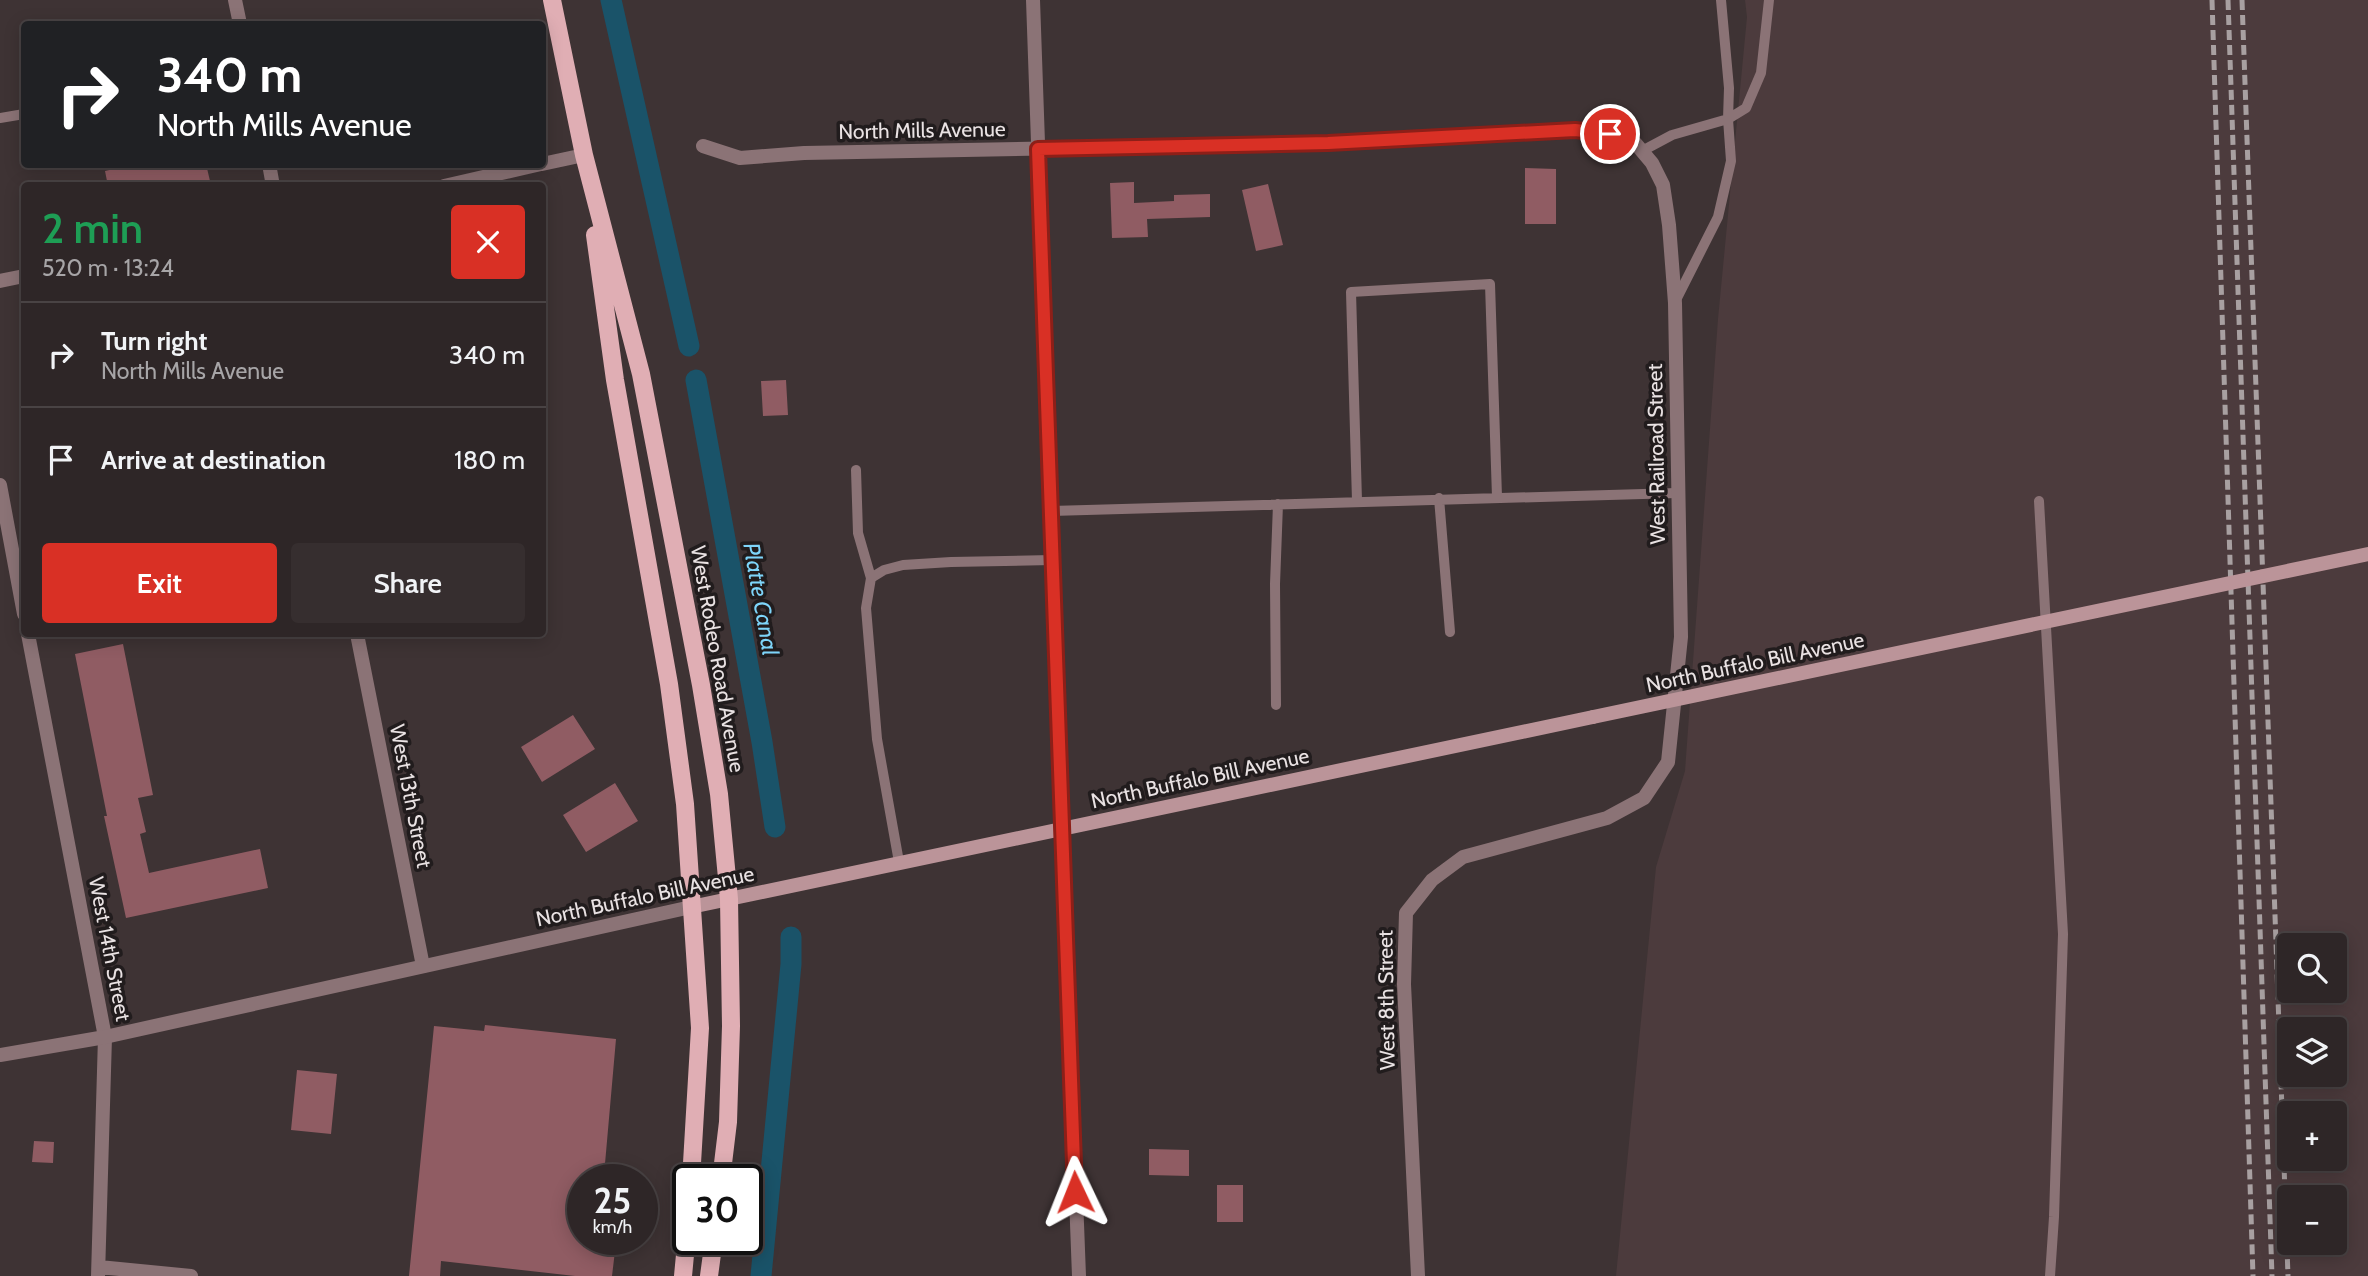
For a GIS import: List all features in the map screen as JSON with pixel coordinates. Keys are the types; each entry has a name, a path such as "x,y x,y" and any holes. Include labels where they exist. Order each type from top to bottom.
{"main road":[{"name":"West Rodeo Road Avenue","path":"552,0 584,155 641,374 701,685 719,794 729,899 730,1081 723,1164"},
{"name":"West Rodeo Road Avenue","path":"584,155 615,380 669,684 685,804 700,1028 692,1164"},
{"name":"North Buffalo Bill Avenue","path":"691,907 2368,554"},
{"path":"683,1276 685,1255"},
{"path":"709,1276 712,1255"}],"street":[{"path":"234,0 239,21"},
{"path":"1033,0 1079,1276"},
{"name":"North Mills Avenue","path":"703,146 740,158 804,153 1328,143 1575,130 1610,134 1636,144 1643,151"},
{"name":"West Railroad Street","path":"1643,151 1663,185 1675,303 1681,637 1668,762"},
{"path":"546,163 584,155"},
{"path":"462,182 524,168"},
{"path":"0,281 21,277"},
{"path":"0,485 21,598"},
{"name":"West 14th Street","path":"29,637 105,1037 98,1271"},
{"name":"West 13th Street","path":"358,637 423,966"},
{"name":"West 8th Street","path":"1418,1276 1404,984 1406,913 1432,880 1463,857 1607,818 1644,798 1668,762"},
{"name":"North Buffalo Bill Avenue","path":"0,1055 105,1037 691,907"},
{"path":"98,1271 191,1276"}],"lane":[{"path":"1675,303 1718,217 1731,161 1729,88 1721,0"},
{"path":"1643,151 1672,135 1728,120 1746,108 1761,73 1769,0"},
{"path":"0,118 21,114"},
{"path":"1357,501 1351,292 1490,284 1497,497"},
{"path":"856,470 859,533 872,578 866,608 877,739 900,862"},
{"path":"1051,511 1678,493"},
{"path":"1439,498 1450,632"},
{"path":"2039,501 2063,934 2055,1203 2050,1276"},
{"path":"1276,705 1275,584 1278,504"},
{"path":"872,578 884,570 903,565 1052,560"}],"shaded area":[{"path":"1745,0 2368,0 2368,1276 1616,1276 1656,867 1685,771 1718,319 1747,17"}],"building":[{"path":"118,168 207,168 210,181 107,182 105,171"},
{"path":"1525,168 1556,169 1556,224 1525,224"},
{"path":"1134,182 1134,203 1174,201 1174,195 1210,194 1210,217 1147,219 1148,237 1112,238 1110,183"},
{"path":"1268,184 1283,245 1256,251 1242,190"},
{"path":"786,380 788,415 763,416 761,381"},
{"path":"123,644 153,795 138,798 146,832 140,834 149,873 260,849 268,888 126,918 104,816 107,816 75,654"},
{"path":"573,715 595,749 542,782 521,747"},
{"path":"615,783 638,821 586,852 563,815"},
{"path":"485,1025 616,1039 605,1164 567,1164 567,1255 615,1255 612,1276 575,1276 441,1261 440,1276 409,1276 434,1026 484,1031"},
{"path":"297,1070 337,1074 331,1134 291,1130"},
{"path":"34,1141 54,1142 53,1163 32,1162"},
{"path":"1149,1149 1189,1150 1189,1176 1149,1175"},
{"path":"1217,1185 1243,1185 1243,1222 1217,1222"}],"waterway":[{"name":"Platte Canal","path":"611,0 689,346"},
{"name":"Platte Canal","path":"696,380 775,827"},
{"name":"Platte Canal","path":"761,1276 791,964 791,937"}],"railway":[{"path":"2212,0 2253,1276"},
{"path":"2228,0 2272,1276"},
{"path":"2242,0 2288,1276"}],"route":[{"path":"1075,1192 1038,149 1328,143 1575,130 1610,134"}]}
